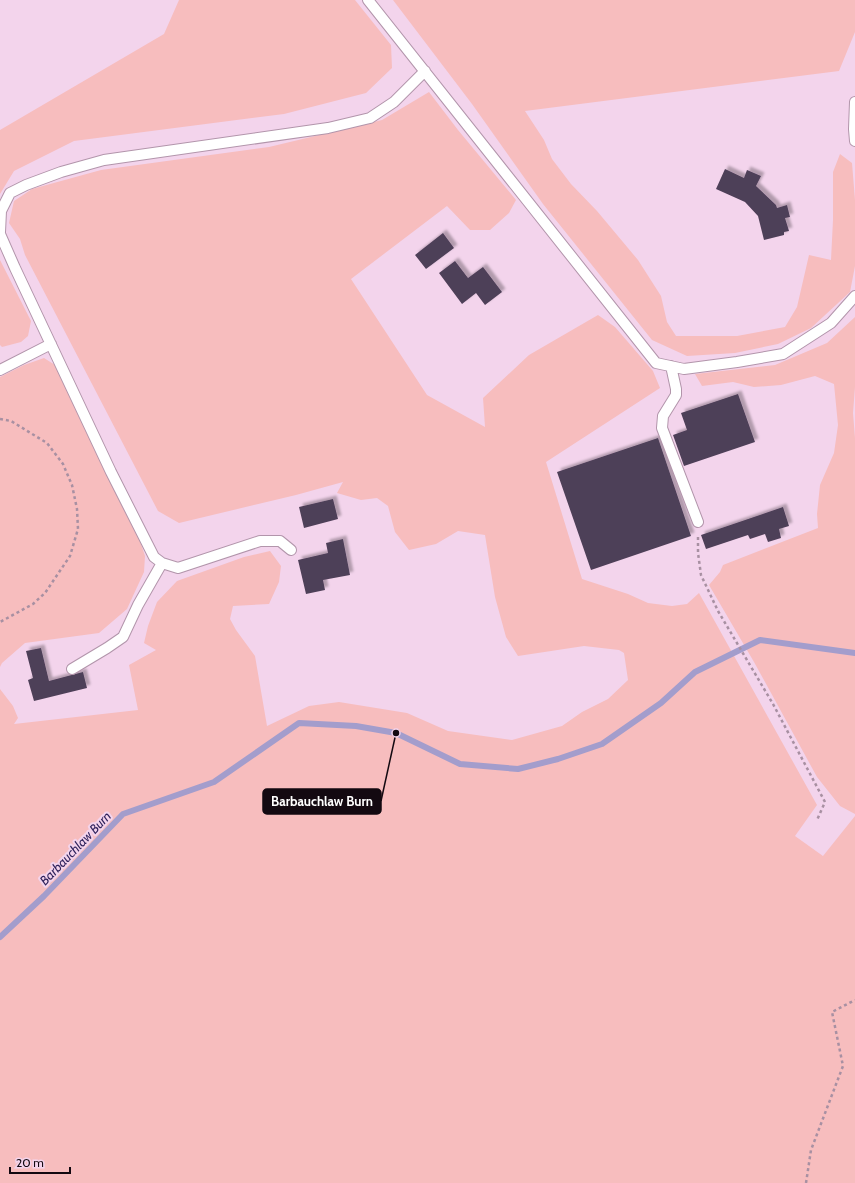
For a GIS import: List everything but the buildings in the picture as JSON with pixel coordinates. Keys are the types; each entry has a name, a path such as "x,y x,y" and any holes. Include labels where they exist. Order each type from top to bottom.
{"lane":[{"path":"368,0 656,363 684,369 784,354 831,323 855,296"},
{"path":"291,550 280,541 260,541 178,568 162,563 154,557 110,472 15,268 0,233 1,211 10,193 26,184 104,160 328,128 370,118 394,102 424,71"},
{"path":"855,102 855,141"},
{"path":"0,370 51,344"},
{"path":"671,366 676,395 663,416 662,428 698,522"},
{"path":"72,669 123,637 138,605 162,563"}],"path":[{"path":"0,419 11,422 29,431 47,443 63,464 72,485 77,509 78,529 70,556 45,593 33,604 0,622"},
{"path":"698,522 698,553 701,575 718,611 773,704 825,802 817,820"},
{"path":"806,1183 811,1150 843,1066 832,1012 855,1000"}],"shaded area":[{"path":"179,0 355,0 391,45 392,68 366,93 284,114 74,141 14,171 0,194 0,130 164,34"},
{"path":"393,0 855,0 855,32 839,71 525,111 544,140 552,159 571,184 597,211 638,260 661,296 667,322 676,336 737,336 785,327 797,307 809,255 831,260 833,172 840,154 852,163 855,200 855,266 850,292 811,328 778,344 735,353 687,356 652,340 543,204 472,104"},
{"path":"429,92 458,130 516,200 509,213 490,230 470,230 447,206 351,279 427,395 485,427 483,398 529,355 598,315 615,327 653,371 660,388 546,462 582,579 628,594 648,603 672,606 687,604 699,593 817,805 795,836 823,856 855,816 855,1183 0,1183 0,689 13,706 18,718 14,724 138,710 129,665 156,650 144,643 148,626 157,602 177,581 244,557 270,551 281,566 279,582 269,604 233,606 230,619 255,656 267,726 309,706 339,702 407,713 448,731 512,740 562,726 582,712 608,699 628,680 624,653 619,650 584,646 518,656 506,637 495,597 485,535 458,531 436,544 409,550 395,532 388,506 377,498 361,500 337,493 343,482 296,495 179,523 158,511 25,255 20,239 9,223 14,201 32,189 101,170 269,147 382,120"},
{"path":"0,260 31,321 28,336 21,342 2,347 0,345"},
{"path":"855,317 855,387 853,413 855,438 855,814 840,806 817,777 754,662 709,585 720,572 723,565 818,528 817,514 820,485 834,453 838,425 834,384 815,376 781,385 754,387 733,382 702,386 695,374 775,365 827,343"},
{"path":"44,358 55,365 138,535 145,556 144,572 127,609 99,633 25,643 2,663 0,667 0,377 24,365"}],"waterway":[{"name":"Barbauchlaw Burn","path":"0,937 44,896 123,814 214,782 299,723 356,726 396,733 460,764 518,769 558,759 602,744 661,703 695,672 760,640 855,653"}],"place":[{"name":"Barbauchlaw Burn","path":"396,733"}]}
